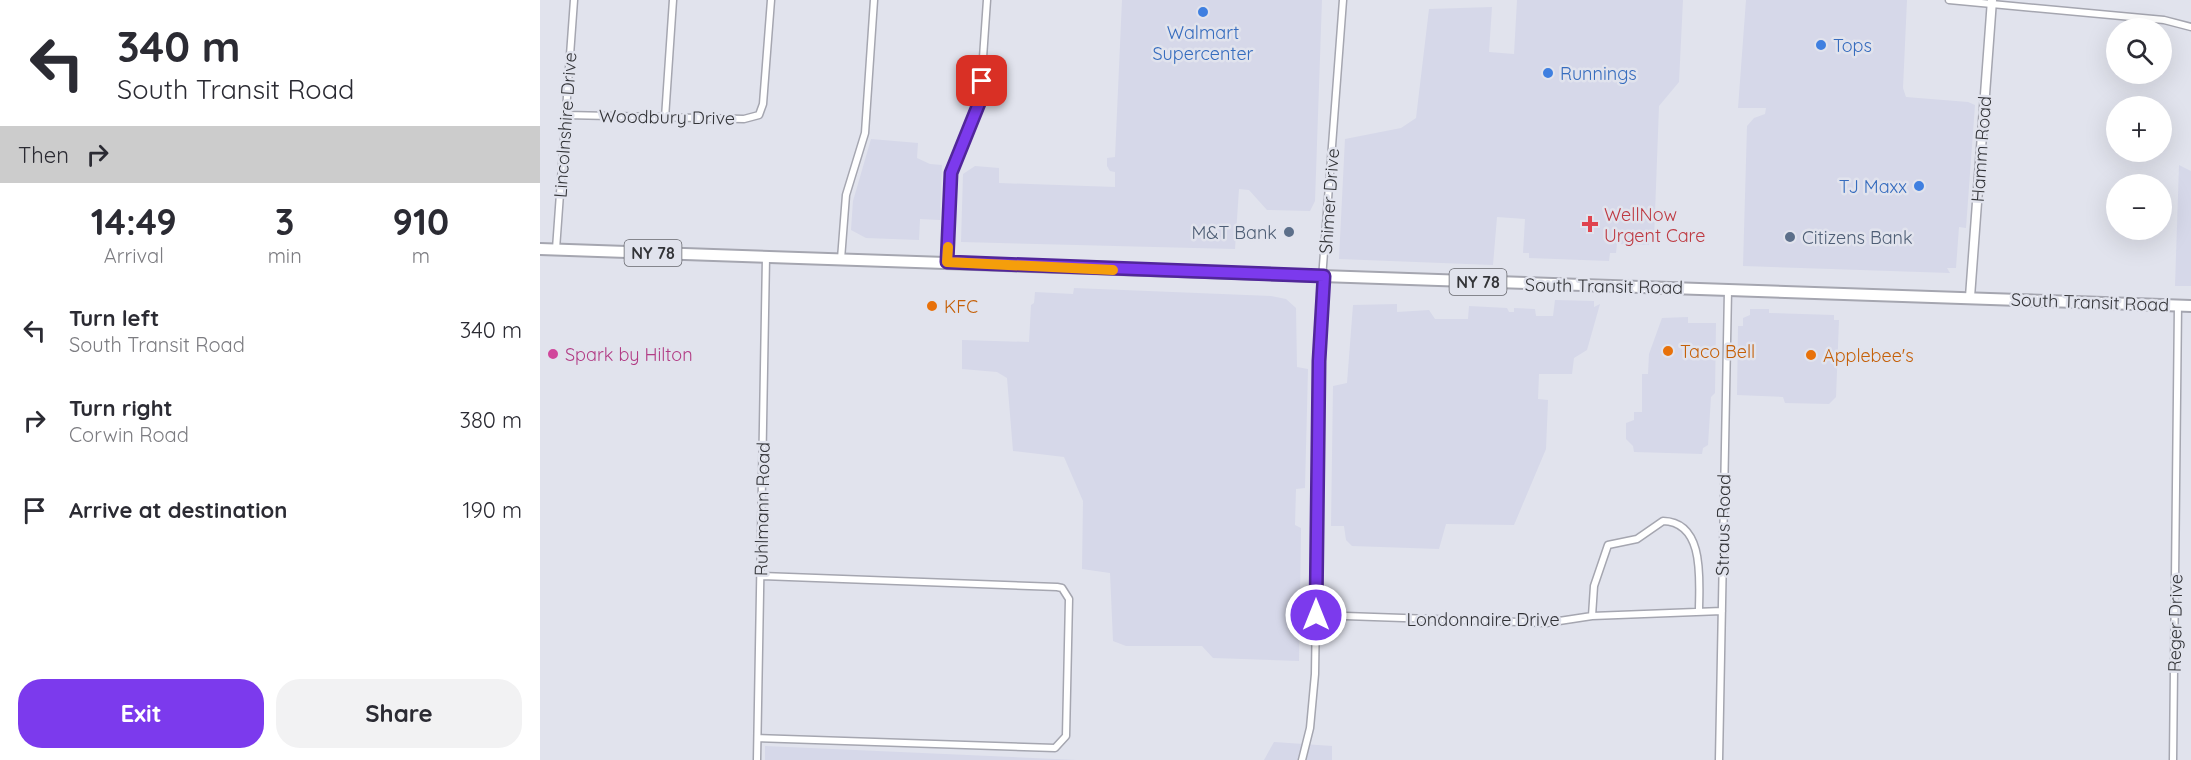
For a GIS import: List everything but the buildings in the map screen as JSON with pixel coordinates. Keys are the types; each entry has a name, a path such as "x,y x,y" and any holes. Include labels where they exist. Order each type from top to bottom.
{"highway":[{"name":"NY 78","path":"540,249 766,257"},
{"name":"South Transit Road","path":"766,257 2191,306"}],"street":[{"name":"Lincolnshire Drive","path":"556,249 574,0"},
{"path":"665,118 673,0"},
{"name":"Woodbury Drive","path":"566,115 744,119 759,115 763,104 771,0"},
{"path":"841,259 846,195 865,133 874,0"},
{"path":"947,262 951,173 980,101 987,0"},
{"name":"Shimer Drive","path":"1302,760 1312,706 1316,615 1319,361 1343,0"},
{"path":"1949,0 1992,2 2164,20 2191,27"},
{"name":"Hamm Road","path":"1970,297 1992,2"},
{"name":"Ruhlmann Road","path":"757,760 766,257"},
{"name":"Straus Road","path":"1719,760 1728,289"},
{"name":"Reger Drive","path":"2174,760 2178,305"},
{"path":"1592,616 1594,586 1608,545 1637,539 1663,521 1679,526 1697,551 1699,611"},
{"path":"758,738 1055,748 1066,736 1069,599 1062,588 1057,587 760,576"},
{"name":"Londonnaire Drive","path":"1316,615 1546,623 1592,616 1722,611"}],"shaded area":[{"path":"1122,0 1322,0 1315,201 1310,211 1267,210 1249,190 1239,189 1235,249 961,242 963,174 975,166 999,168 999,183 1115,187 1115,172 1110,171 1107,166 1107,158 1115,157"},
{"path":"1517,0 1683,0 1679,82 1659,106 1654,240 1649,240 1649,245 1617,244 1616,253 1610,253 1609,261 1529,258 1529,253 1523,253 1525,219 1497,217 1493,265 1339,259 1345,139 1401,128 1416,118 1429,9 1492,7 1489,52 1514,54"},
{"path":"1746,0 1907,0 1903,88 1906,97 1968,102 1975,105 1966,228 1959,227 1956,268 1947,268 1950,273 1743,266 1747,126 1754,118 1765,114 1766,108 1738,108"},
{"path":"871,139 918,143 917,158 930,164 942,165 940,220 920,219 919,240 866,238 851,230 853,201"},
{"path":"2179,165 2191,171 2191,286 2175,286"},
{"path":"1074,288 1271,296 1286,299 1296,308 1297,367 1308,369 1305,488 1296,489 1295,525 1301,528 1299,661 1213,658 1202,646 1126,646 1113,641 1110,573 1082,569 1083,501 1064,457 1013,451 1007,378 997,372 962,369 962,340 1029,342 1031,305 1034,303 1035,292 1073,294"},
{"path":"1555,300 1594,301 1594,307 1600,304 1587,350 1574,358 1572,374 1539,374 1538,399 1548,400 1546,449 1514,525 1446,524 1439,549 1352,546 1346,540 1344,526 1331,526 1333,386 1347,383 1353,305 1397,304 1397,312 1429,310 1435,319 1468,319 1469,306 1507,308 1509,312 1514,312 1514,308 1535,309 1536,316 1553,316"},
{"path":"1750,309 1769,309 1769,313 1834,315 1834,320 1839,320 1836,397 1829,404 1785,403 1783,397 1737,395 1738,326 1743,326 1743,318 1750,315"},
{"path":"1688,317 1688,323 1716,323 1715,393 1711,397 1708,445 1703,448 1702,454 1634,452 1633,446 1626,439 1626,423 1634,420 1634,412 1642,412 1642,374 1648,374 1649,354 1662,318"},
{"path":"1274,742 1332,746 1332,760 1264,760"},
{"path":"765,746 1077,760 765,760"}],"slow traffic":[{"path":"948,247 947,262 1113,270"}],"place":[{"name":"Walmart Supercenter","path":"1203,12"},
{"name":"Tops","path":"1821,45"},
{"name":"Runnings","path":"1548,73"},
{"name":"TJ Maxx","path":"1919,186"},
{"name":"WellNow Urgent Care","path":"1590,224"},
{"name":"M&T Bank","path":"1289,232"},
{"name":"Citizens Bank","path":"1790,237"},
{"name":"KFC","path":"932,306"},
{"name":"Taco Bell","path":"1668,351"},
{"name":"Spark by Hilton","path":"553,354"},
{"name":"Applebee's","path":"1811,355"}],"route":[{"path":"982,81 980,101 951,173 947,262 1128,271 1324,276 1321,292 1319,361 1316,615"}]}
